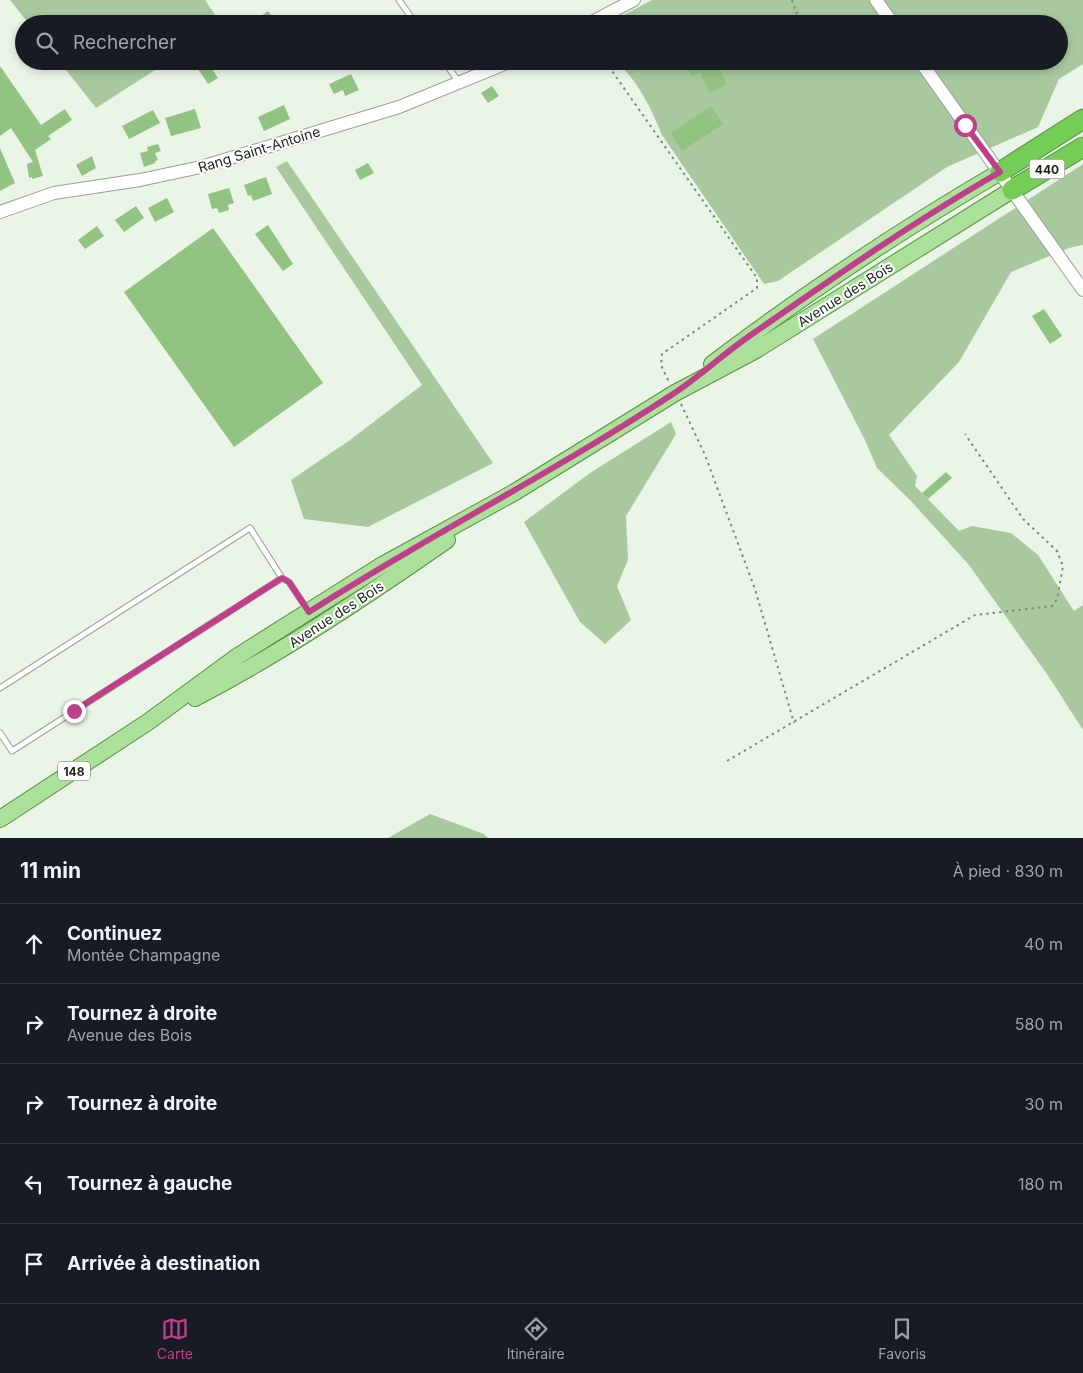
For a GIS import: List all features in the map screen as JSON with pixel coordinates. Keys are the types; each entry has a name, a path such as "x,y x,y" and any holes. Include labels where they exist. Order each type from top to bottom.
{"highway":[{"name":"440","path":"1000,172 1083,120"},
{"name":"440","path":"1012,190 1083,147"}],"main road":[{"name":"Avenue des Bois","path":"674,393 746,338 899,234 1000,172"},
{"name":"Avenue des Bois","path":"148,722 246,671 387,582 515,492 674,393 756,350 1012,190"},
{"name":"Avenue des Bois","path":"0,819 148,722 238,656 378,567 515,492"}],"street":[{"path":"605,15 634,0"},
{"path":"876,0 887,15"},
{"name":"Rang Saint-Antoine","path":"0,212 54,193 140,180 201,167 399,107 489,70"},
{"path":"926,70 1083,290"}],"lane":[{"path":"399,0 410,15"},
{"path":"450,70 459,82"},
{"path":"0,688 250,528 282,578 289,582 318,626"},
{"path":"0,733 12,751 282,578"}],"path":[{"path":"792,0 797,15"},
{"path":"611,70 757,278 757,288 662,354 661,365 674,393 689,417 727,510 755,589 794,724"},
{"path":"727,761 794,724 976,615 1052,606 1057,599 1063,566 1057,551 1023,519 965,434"}],"green space":[{"path":"10,0 205,0 215,15 22,15"},
{"path":"652,0 1083,0 1083,64 1059,79 1038,127 947,167 778,281 764,284 662,135 648,105 625,70 1068,70 1068,15 624,15"},
{"path":"66,70 155,70 96,108"},
{"path":"287,161 493,463 368,527 304,519 291,480 350,440 422,385 276,167"},
{"path":"1083,164 1083,245 1069,248 1011,272 959,362 889,435 917,476 915,486 959,531 972,526 1011,533 1038,555 1074,611 1083,605 1083,730 1049,677 969,565 910,500 877,468 864,438 813,339"},
{"path":"671,422 676,434 626,516 628,560 617,586 631,620 605,644 580,622 524,522 590,473"},
{"path":"430,814 484,834 488,838 388,838"}],"building":[{"path":"268,11 271,15 262,15"},
{"path":"0,66 41,125 65,109 72,120 48,136 51,139 35,150 43,176 29,178 27,164 33,162 11,128 0,136"},
{"path":"199,70 213,70 218,78 208,84"},
{"path":"688,70 720,70 727,85 709,93 700,72 691,76"},
{"path":"351,74 359,90 345,96 343,90 334,94 329,84"},
{"path":"492,86 499,96 488,103 481,93"},
{"path":"284,105 290,119 264,131 258,117"},
{"path":"711,106 723,124 682,151 671,133"},
{"path":"195,109 201,128 171,136 165,118"},
{"path":"153,110 160,123 129,139 122,126"},
{"path":"158,144 161,151 155,153 158,160 144,167 140,153 148,151 147,147"},
{"path":"0,148 15,183 0,191"},
{"path":"92,156 96,168 82,176 76,165"},
{"path":"368,163 374,173 360,180 355,170"},
{"path":"266,177 272,194 253,201 251,195 248,196 244,185"},
{"path":"229,188 234,203 228,205 229,210 219,213 217,208 212,209 208,194"},
{"path":"167,198 174,212 155,222 148,208"},
{"path":"136,206 144,218 124,232 115,220"},
{"path":"268,225 293,264 283,271 255,234"},
{"path":"97,226 104,236 85,249 78,240"},
{"path":"213,228 323,383 234,447 124,292"},
{"path":"1044,309 1062,336 1050,344 1032,316"},
{"path":"946,472 952,478 928,499 922,493"}],"route":[{"path":"74,711 282,578 289,582 309,612 378,567 515,492 674,393 746,338 899,234 1000,172 965,125"}]}
